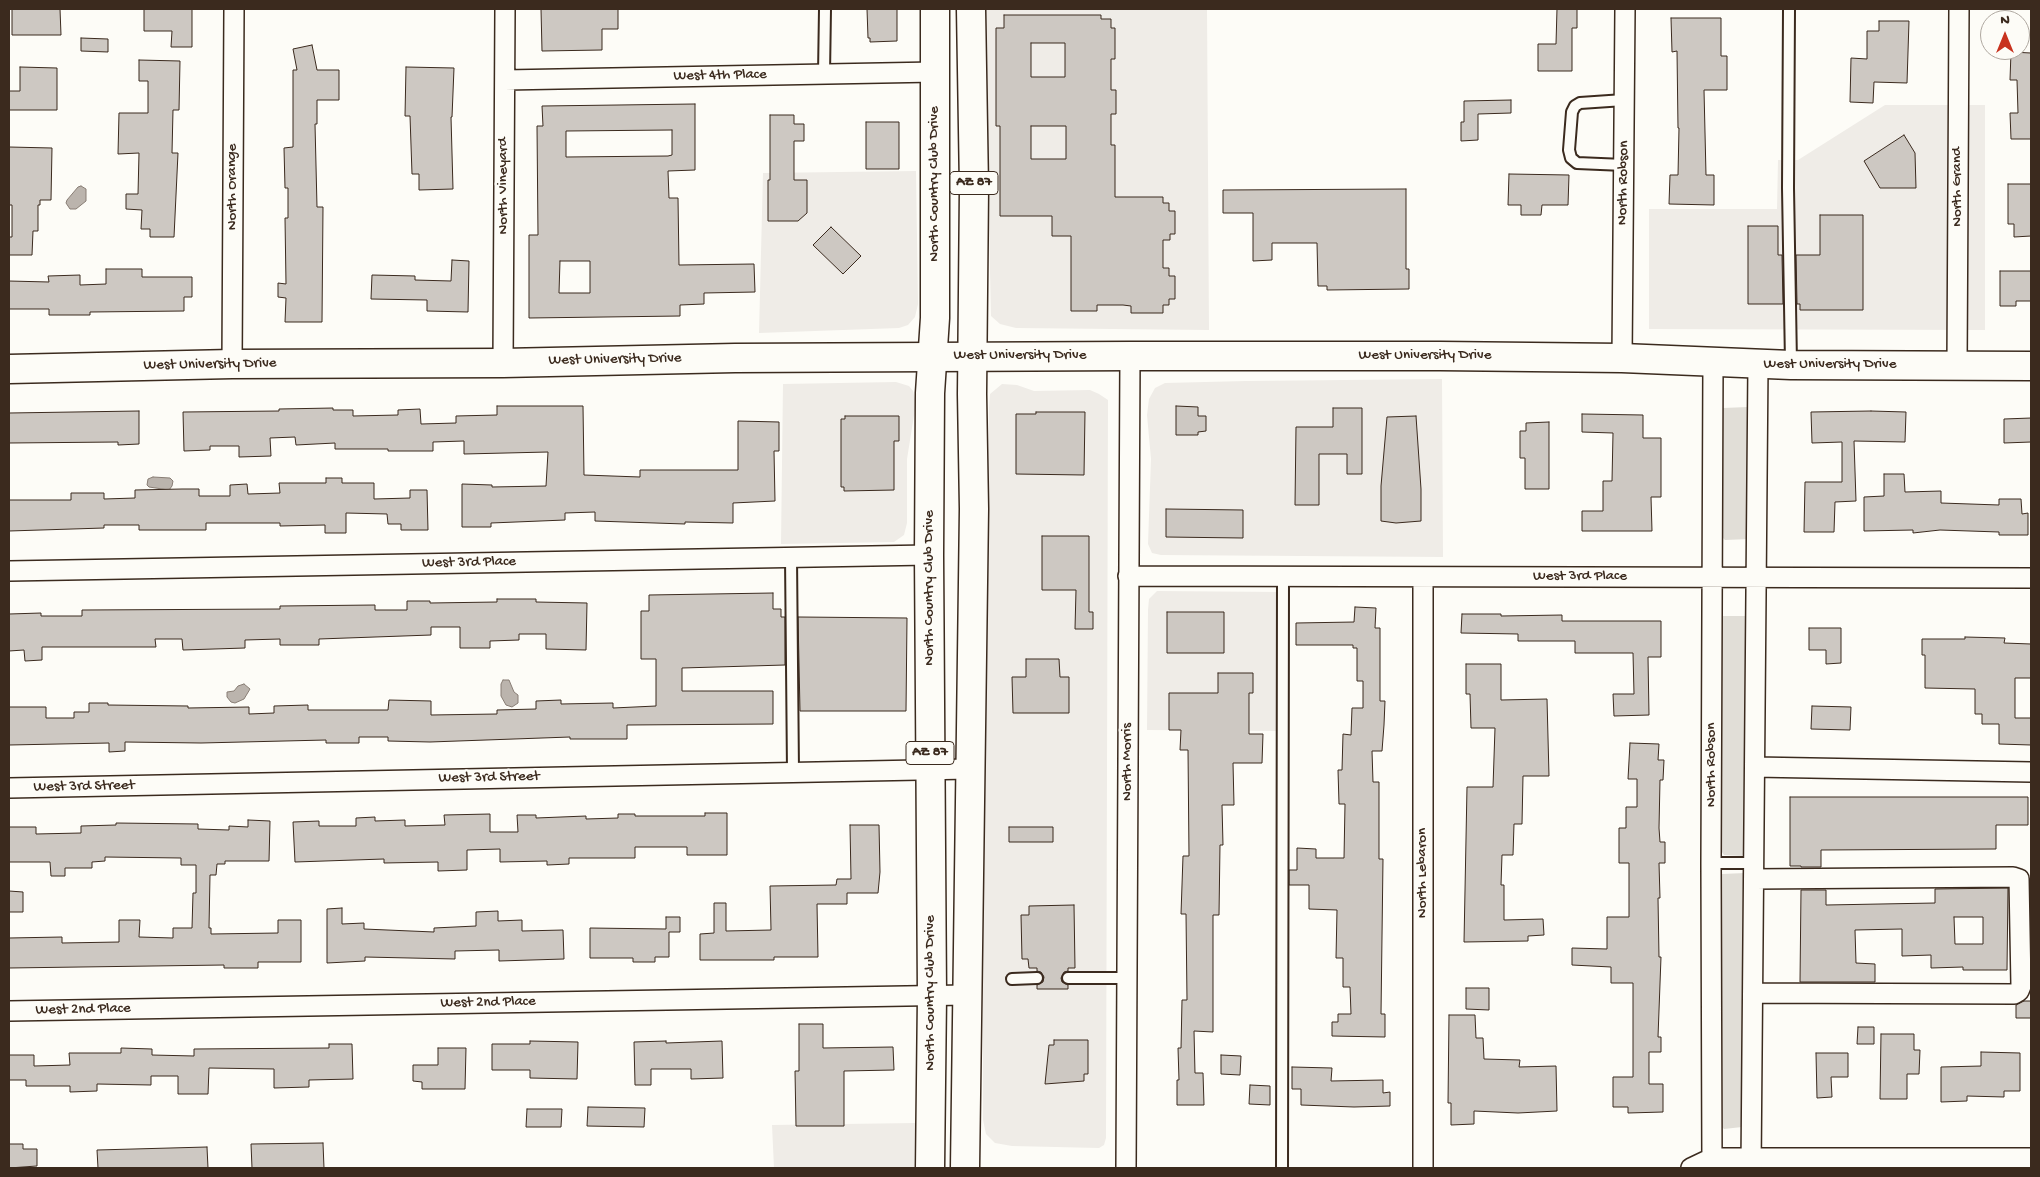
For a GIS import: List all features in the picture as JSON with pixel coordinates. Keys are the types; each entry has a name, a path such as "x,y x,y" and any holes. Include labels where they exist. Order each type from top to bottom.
{"main road":[{"name":"North Country Club Drive","path":"930,1168 932,996 929,555 930,393 934,356 935,9"},
{"name":"AZ 87","path":"965,1168 974,509 974,197 971,9"},
{"name":"West University Drive","path":"9,369 232,364 503,363 934,356 1622,358 1791,365 2031,366"}],"street":[{"name":"North Orange","path":"232,364 234,9"},
{"name":"North Vineyard","path":"503,363 505,9"},
{"name":"North Robson","path":"1622,358 1625,9"},
{"name":"North Grand","path":"1957,365 1959,9"},
{"name":"West 4th Place","path":"505,80 935,72"},
{"name":"North Morris","path":"1126,1168 1130,356"},
{"name":"North Robson","path":"1712,1163 1713,362"},
{"path":"1751,1163 1758,364"},
{"name":"West 3rd Place","path":"9,571 929,555"},
{"name":"West 3rd Place","path":"1128,576 2031,578"},
{"name":"North Lebaron","path":"1423,578 1423,1168"},
{"path":"1755,768 2031,772"},
{"name":"West 3rd Street","path":"9,788 969,769"},
{"path":"1753,992 2014,994 2021,986 2019,880 2013,877 1754,871"},
{"name":"West 2nd Place","path":"9,1011 966,995"},
{"path":"1691,1168 1712,1163 2031,1158"}],"lane":[{"path":"824,9 824,74"},
{"path":"1790,9 1788,188 1791,365"},
{"path":"1624,100 1580,103 1576,106 1572,112 1569,150 1571,158 1577,163 1624,165"},
{"path":"791,558 793,772"},
{"path":"1282,1168 1283,577"},
{"path":"1711,863 1754,871"},
{"path":"1012,979 1037,978"},
{"path":"1068,978 1127,978"}],"shaded area":[{"path":"984,9 1207,9 1209,330 1016,328 1000,324 991,316"},
{"path":"1885,105 1985,105 1985,330 1649,329 1649,209 1777,209 1778,160 1798,160"},
{"path":"916,171 918,304 915,317 908,325 899,328 759,333 763,173"},
{"path":"81,186 86,189 86,201 76,209 70,209 66,203 67,200"},
{"path":"1442,379 1443,557 1161,555 1152,553 1148,544 1151,459 1147,415 1149,399 1155,388 1165,383"},
{"path":"896,382 909,386 913,391 916,403 907,459 907,523 904,535 894,542 781,544 783,384"},
{"path":"1002,384 1017,385 1034,391 1090,390 1108,400 1106,1138 1104,1145 1099,1148 1012,1146 995,1143 986,1134 983,1120 983,873 989,408 990,394"},
{"path":"1748,407 1750,539 1725,540 1720,535 1723,408"},
{"path":"153,477 170,478 173,481 172,486 169,490 149,487 147,485 148,479"},
{"path":"1157,591 1280,592 1279,731 1147,730 1148,610 1149,599"},
{"path":"1722,616 1747,616 1747,850 1742,856 1724,855 1720,849 1720,625"},
{"path":"503,680 509,680 514,692 518,695 518,703 512,707 506,705 501,696"},
{"path":"244,684 250,689 244,699 235,703 231,702 227,697 227,692 234,691 238,686"},
{"path":"1745,873 1742,1127 1724,1129 1720,1125 1720,877 1722,874"},
{"path":"915,1123 914,1168 774,1168 772,1125"},
{"path":"1786,1164 2031,1167 2031,1168 1786,1168"}],"building":[{"path":"12,9 60,9 61,35 12,35"},
{"path":"144,9 192,9 192,47 171,47 172,31 144,31"},
{"path":"541,9 618,9 618,29 602,29 602,50 542,51"},
{"path":"867,9 897,9 897,41 870,42 870,38 868,38"},
{"path":"1557,9 1577,9 1577,28 1572,28 1572,71 1538,71 1538,44 1556,44"},
{"path":"1004,15 1101,15 1101,19 1111,19 1111,28 1115,28 1115,59 1111,59 1111,90 1116,90 1116,114 1111,114 1111,145 1115,145 1115,197 1163,197 1163,203 1169,203 1169,211 1175,211 1175,234 1170,234 1170,240 1163,240 1163,268 1169,268 1169,276 1175,276 1175,299 1169,299 1169,305 1163,305 1163,313 1131,313 1131,306 1123,305 1097,305 1097,311 1071,311 1071,236 1052,236 1052,216 1000,216 1000,126 996,126 996,28 1004,28","holes":["1031,43 1065,43 1065,77 1031,77","1031,126 1066,126 1066,159 1031,159"]},
{"path":"1671,18 1721,18 1721,56 1727,56 1727,90 1704,90 1706,175 1714,175 1714,205 1669,204 1670,175 1678,175 1679,128 1677,51 1672,52"},
{"path":"1879,21 1909,21 1907,83 1874,82 1873,103 1850,102 1851,58 1867,59 1867,31 1879,31"},
{"path":"81,38 108,39 108,52 81,51"},
{"path":"312,45 317,70 339,70 339,100 317,100 317,124 315,124 317,207 323,207 322,322 285,322 286,298 278,297 278,283 286,284 285,218 288,218 288,188 285,188 284,148 293,147 293,70 297,70 293,49"},
{"path":"2031,53 2031,139 2011,139 2010,113 2018,113 2017,80 2010,80 2011,60 2030,60"},
{"path":"139,60 180,61 179,110 173,110 172,153 178,153 174,237 150,237 150,229 141,229 142,210 126,209 126,194 138,194 139,153 118,154 119,113 148,113 148,81 139,81"},
{"path":"20,67 57,68 57,110 9,110 9,91 20,91"},
{"path":"406,67 454,68 451,117 453,189 419,190 419,174 412,174 410,116 405,116"},
{"path":"1511,100 1511,113 1478,114 1478,140 1461,141 1461,122 1464,122 1464,101"},
{"path":"695,104 695,170 668,171 669,198 678,198 679,265 754,264 755,292 704,293 704,304 680,305 680,316 529,318 529,235 538,235 537,126 543,126 542,106","holes":["672,130 672,155 566,157 566,131","560,261 590,261 590,293 559,293"]},
{"path":"770,115 794,115 794,124 804,124 804,141 794,141 794,180 807,180 807,213 798,221 768,221"},
{"path":"866,122 899,122 899,169 866,169"},
{"path":"1904,135 1915,153 1916,188 1880,188 1864,161"},
{"path":"9,147 52,148 51,200 40,200 40,205 38,205 38,231 33,231 32,255 9,255 9,237 12,237 12,205 9,205"},
{"path":"1509,174 1569,175 1568,205 1542,205 1541,215 1521,215 1521,205 1508,205"},
{"path":"2008,184 2031,184 2031,236 2014,237 2014,224 2008,224"},
{"path":"1406,189 1406,269 1409,269 1409,289 1327,290 1327,286 1318,286 1317,243 1272,243 1272,260 1253,261 1253,213 1223,213 1223,190"},
{"path":"1820,215 1863,215 1863,310 1800,310 1800,304 1797,304 1796,255 1820,255"},
{"path":"1748,226 1778,226 1778,255 1782,255 1783,304 1748,304"},
{"path":"831,227 861,256 843,274 813,245"},
{"path":"452,260 469,261 468,312 427,311 427,300 371,299 372,275 415,276 415,280 451,281"},
{"path":"106,269 142,269 142,277 192,277 192,297 184,297 184,311 90,312 90,315 49,315 49,309 9,309 9,281 49,282 48,276 80,275 80,285 106,284"},
{"path":"2000,271 2031,271 2031,301 2016,301 2016,306 2000,306"},
{"path":"497,406 583,406 584,475 640,477 640,470 738,470 738,421 779,422 779,451 774,451 775,501 733,503 733,523 685,522 685,524 595,521 595,512 565,513 565,520 491,523 491,527 462,527 462,484 492,485 492,487 546,486 548,452 464,454 464,441 433,442 433,451 335,449 335,443 296,445 295,437 270,438 271,456 239,457 239,446 210,446 210,450 184,451 183,412 279,411 279,409 333,408 333,410 353,410 353,416 398,415 398,410 420,409 421,424 456,423 456,416 497,415"},
{"path":"1176,406 1198,407 1198,416 1206,416 1206,431 1198,432 1198,435 1176,435"},
{"path":"1333,408 1362,408 1362,474 1347,474 1347,454 1319,454 1319,505 1295,505 1296,427 1333,427"},
{"path":"139,411 139,444 118,445 118,442 9,443 9,413"},
{"path":"1036,412 1085,412 1084,475 1016,474 1016,414 1036,414"},
{"path":"1811,412 1906,412 1905,442 1854,441 1856,501 1835,502 1834,532 1804,532 1805,482 1842,482 1842,442 1812,443"},
{"path":"1582,414 1643,415 1643,438 1661,438 1661,497 1651,497 1652,531 1582,531 1582,511 1603,511 1603,481 1612,481 1613,433 1582,432"},
{"path":"845,416 899,416 899,441 894,441 894,490 844,491 844,487 841,487 841,419 845,419"},
{"path":"1416,416 1421,489 1421,521 1396,523 1381,521 1381,486 1387,417"},
{"path":"2031,418 2031,442 2004,443 2004,419"},
{"path":"1549,422 1549,489 1525,489 1525,458 1520,458 1520,431 1526,431 1526,423"},
{"path":"1884,474 1904,474 1905,492 1941,491 1941,503 1999,505 1999,499 2021,499 2022,514 2028,513 2028,535 1999,535 1999,532 1940,530 1913,533 1913,530 1864,531 1864,497 1884,496"},
{"path":"326,478 342,478 342,483 374,483 374,499 410,498 410,490 427,490 428,530 401,530 401,524 388,524 387,514 346,513 346,533 325,533 325,525 280,526 280,523 206,523 206,530 139,530 139,525 104,525 104,528 9,531 9,500 71,500 71,493 104,493 104,499 135,498 135,490 182,489 199,489 199,496 230,496 230,485 247,484 248,494 280,493 279,483 326,483"},
{"path":"1166,509 1243,510 1243,538 1166,537"},
{"path":"1042,536 1089,536 1089,612 1093,612 1093,629 1075,629 1076,590 1042,590"},
{"path":"773,593 773,609 781,609 781,617 785,617 785,665 682,668 682,691 773,691 773,724 627,725 627,739 570,739 570,737 430,742 388,741 388,737 359,737 359,743 326,743 326,740 201,743 125,742 125,751 109,752 109,743 9,745 9,707 46,707 46,718 74,718 74,712 89,712 89,703 188,706 188,708 249,707 249,714 274,713 274,706 308,705 308,710 388,710 389,700 431,701 431,715 497,714 497,710 536,709 536,701 561,700 561,704 613,703 613,708 656,706 656,659 641,659 641,611 649,611 649,595"},
{"path":"497,599 536,599 536,602 587,603 586,650 546,649 546,634 519,634 519,640 490,641 490,648 460,648 460,627 431,627 431,635 319,639 319,645 280,645 280,639 245,640 245,648 183,650 182,639 155,639 156,647 42,647 42,660 25,661 24,650 9,651 9,614 41,613 41,616 82,616 82,610 280,609 280,606 375,605 375,610 407,610 407,601 430,601 430,603 497,602"},
{"path":"1355,607 1376,608 1375,628 1380,628 1380,701 1385,701 1384,725 1382,751 1372,751 1373,782 1379,782 1379,859 1383,859 1381,1014 1385,1014 1385,1037 1332,1036 1332,1022 1338,1022 1338,1014 1351,1014 1350,987 1343,987 1343,958 1336,958 1337,910 1309,909 1309,885 1289,885 1289,870 1297,870 1297,848 1316,849 1316,858 1344,858 1345,804 1339,804 1338,770 1342,770 1343,734 1351,735 1352,708 1363,708 1363,681 1357,681 1357,648 1353,648 1353,645 1296,645 1296,623 1354,622"},
{"path":"1167,612 1224,612 1224,653 1167,653"},
{"path":"1462,614 1501,614 1501,616 1562,615 1562,621 1661,621 1661,657 1648,657 1649,715 1614,716 1613,694 1634,694 1633,653 1575,653 1575,641 1518,641 1518,634 1461,633"},
{"path":"798,617 907,618 906,711 800,711"},
{"path":"1809,628 1841,628 1841,663 1826,664 1826,650 1809,650"},
{"path":"1965,637 2005,638 2004,643 2031,644 2031,678 2015,678 2015,718 2031,718 2031,745 1999,744 1999,724 1982,724 1982,714 1975,714 1975,689 1925,688 1925,655 1922,655 1922,639 1965,639"},
{"path":"1026,659 1059,659 1060,677 1069,677 1069,713 1013,713 1012,677 1026,677"},
{"path":"1466,664 1501,664 1501,700 1547,699 1549,776 1523,776 1522,824 1514,824 1513,855 1502,855 1501,885 1504,885 1504,920 1543,919 1544,935 1528,936 1528,941 1464,942 1467,787 1493,787 1495,728 1471,728 1470,694 1466,694"},
{"path":"1218,673 1253,673 1253,693 1249,693 1249,734 1263,734 1262,763 1233,763 1234,805 1222,805 1223,845 1220,845 1219,915 1213,915 1213,1032 1194,1031 1195,1073 1203,1073 1204,1105 1177,1105 1177,1080 1179,1080 1178,1048 1181,1048 1182,1000 1187,1000 1186,914 1181,914 1183,856 1189,856 1188,750 1180,750 1181,730 1169,730 1169,693 1218,693"},
{"path":"1812,706 1851,707 1850,730 1811,729"},
{"path":"1630,743 1659,744 1658,760 1664,760 1663,780 1660,780 1659,828 1660,842 1665,842 1665,863 1659,863 1660,898 1658,898 1659,957 1661,957 1658,1037 1661,1037 1661,1052 1649,1052 1649,1084 1663,1084 1663,1112 1628,1113 1628,1107 1613,1107 1613,1077 1633,1077 1633,983 1611,983 1611,967 1572,965 1572,948 1607,949 1607,917 1629,917 1629,863 1619,863 1619,828 1626,828 1626,807 1637,807 1637,779 1628,779"},
{"path":"1790,797 2028,797 2028,825 1996,825 1996,849 1821,850 1821,867 1790,866"},
{"path":"705,813 727,813 727,855 687,855 687,847 635,847 635,858 569,858 569,864 547,865 547,861 500,862 500,849 467,850 467,870 438,871 438,862 384,863 384,859 295,862 293,822 319,821 319,826 356,826 356,818 375,817 375,821 405,820 405,826 445,825 444,815 490,814 490,832 518,832 517,815 536,815 536,818 586,816 586,819 618,818 618,814 635,814 635,816 705,816"},
{"path":"248,820 270,821 269,861 225,861 225,864 217,864 216,875 210,875 209,928 211,928 211,934 278,933 278,920 301,920 301,962 258,962 258,968 224,968 224,965 9,968 9,938 62,937 62,943 119,942 119,920 140,920 139,937 173,938 173,928 192,928 193,893 196,893 196,865 181,865 181,858 105,857 105,861 92,862 92,868 65,868 65,876 51,876 50,862 9,862 9,827 36,827 36,834 81,833 81,826 116,825 116,823 198,824 198,829 229,830 229,826 248,827"},
{"path":"850,825 879,825 880,872 878,893 847,893 847,904 817,904 818,957 774,957 774,960 700,960 700,934 714,933 714,903 726,903 726,931 771,930 770,886 836,885 837,879 851,879"},
{"path":"1009,827 1053,827 1053,842 1009,842"},
{"path":"2008,888 2007,970 1963,970 1963,967 1931,968 1931,955 1902,956 1902,929 1855,930 1856,963 1875,964 1875,982 1800,982 1801,890 1826,890 1826,905 1935,903 1935,889","holes":["1954,917 1983,917 1983,944 1955,944"]},
{"path":"9,891 23,892 23,912 9,912"},
{"path":"1074,905 1075,968 1068,968 1068,971 1064,972 1061,978 1062,982 1068,985 1068,989 1037,989 1037,985 1043,982 1044,977 1041,972 1037,971 1037,968 1029,968 1028,959 1022,959 1021,915 1029,915 1029,906"},
{"path":"342,908 342,924 364,923 364,929 434,932 434,928 476,926 476,912 498,911 498,921 522,920 522,931 563,930 564,959 499,961 499,950 455,951 455,959 365,957 365,961 327,963 327,909"},
{"path":"666,917 680,917 680,932 669,932 669,957 655,957 655,962 633,962 633,958 590,958 590,928 666,929"},
{"path":"1466,988 1489,988 1489,1010 1466,1009"},
{"path":"2024,1001 2031,1001 2031,1018 2016,1018 2016,1005"},
{"path":"1449,1015 1475,1015 1476,1038 1483,1038 1484,1059 1520,1060 1519,1067 1556,1066 1557,1111 1518,1113 1474,1111 1474,1124 1451,1125 1451,1103 1448,1103"},
{"path":"799,1024 823,1024 823,1048 893,1047 894,1070 844,1071 844,1126 796,1126 795,1071 799,1071"},
{"path":"1858,1027 1874,1027 1874,1044 1857,1044"},
{"path":"1881,1034 1914,1034 1914,1050 1920,1050 1919,1074 1907,1074 1907,1099 1880,1099"},
{"path":"1054,1040 1088,1040 1088,1074 1084,1074 1084,1081 1045,1084 1049,1045 1054,1045"},
{"path":"530,1041 578,1042 577,1079 530,1078 530,1070 492,1070 492,1044 530,1044"},
{"path":"666,1041 666,1043 722,1041 723,1078 691,1079 691,1069 651,1069 651,1085 635,1085 634,1042"},
{"path":"329,1044 352,1044 353,1079 309,1080 309,1087 274,1088 274,1069 209,1068 208,1094 178,1094 178,1076 151,1076 151,1085 97,1084 97,1091 70,1092 70,1086 26,1086 26,1080 9,1080 9,1055 34,1055 34,1066 70,1065 69,1053 121,1053 121,1048 152,1049 152,1055 194,1056 194,1049 329,1048"},
{"path":"438,1048 466,1048 465,1089 422,1089 422,1082 413,1081 413,1065 438,1065"},
{"path":"1981,1052 2020,1053 2020,1091 2004,1091 2004,1097 1967,1096 1967,1101 1941,1102 1941,1067 1981,1066"},
{"path":"1816,1053 1848,1053 1848,1077 1831,1077 1832,1097 1817,1098"},
{"path":"1221,1055 1241,1056 1240,1075 1221,1074"},
{"path":"1292,1067 1332,1068 1331,1081 1383,1080 1383,1093 1390,1092 1390,1106 1301,1105 1301,1089 1292,1089"},
{"path":"1250,1085 1270,1086 1270,1105 1249,1104"},
{"path":"588,1107 645,1108 644,1127 587,1126"},
{"path":"527,1109 562,1109 561,1127 526,1127"},
{"path":"323,1143 324,1168 252,1168 251,1144"},
{"path":"9,1144 23,1144 23,1149 37,1149 37,1166 9,1168"},
{"path":"207,1147 208,1168 98,1168 97,1150"}]}
